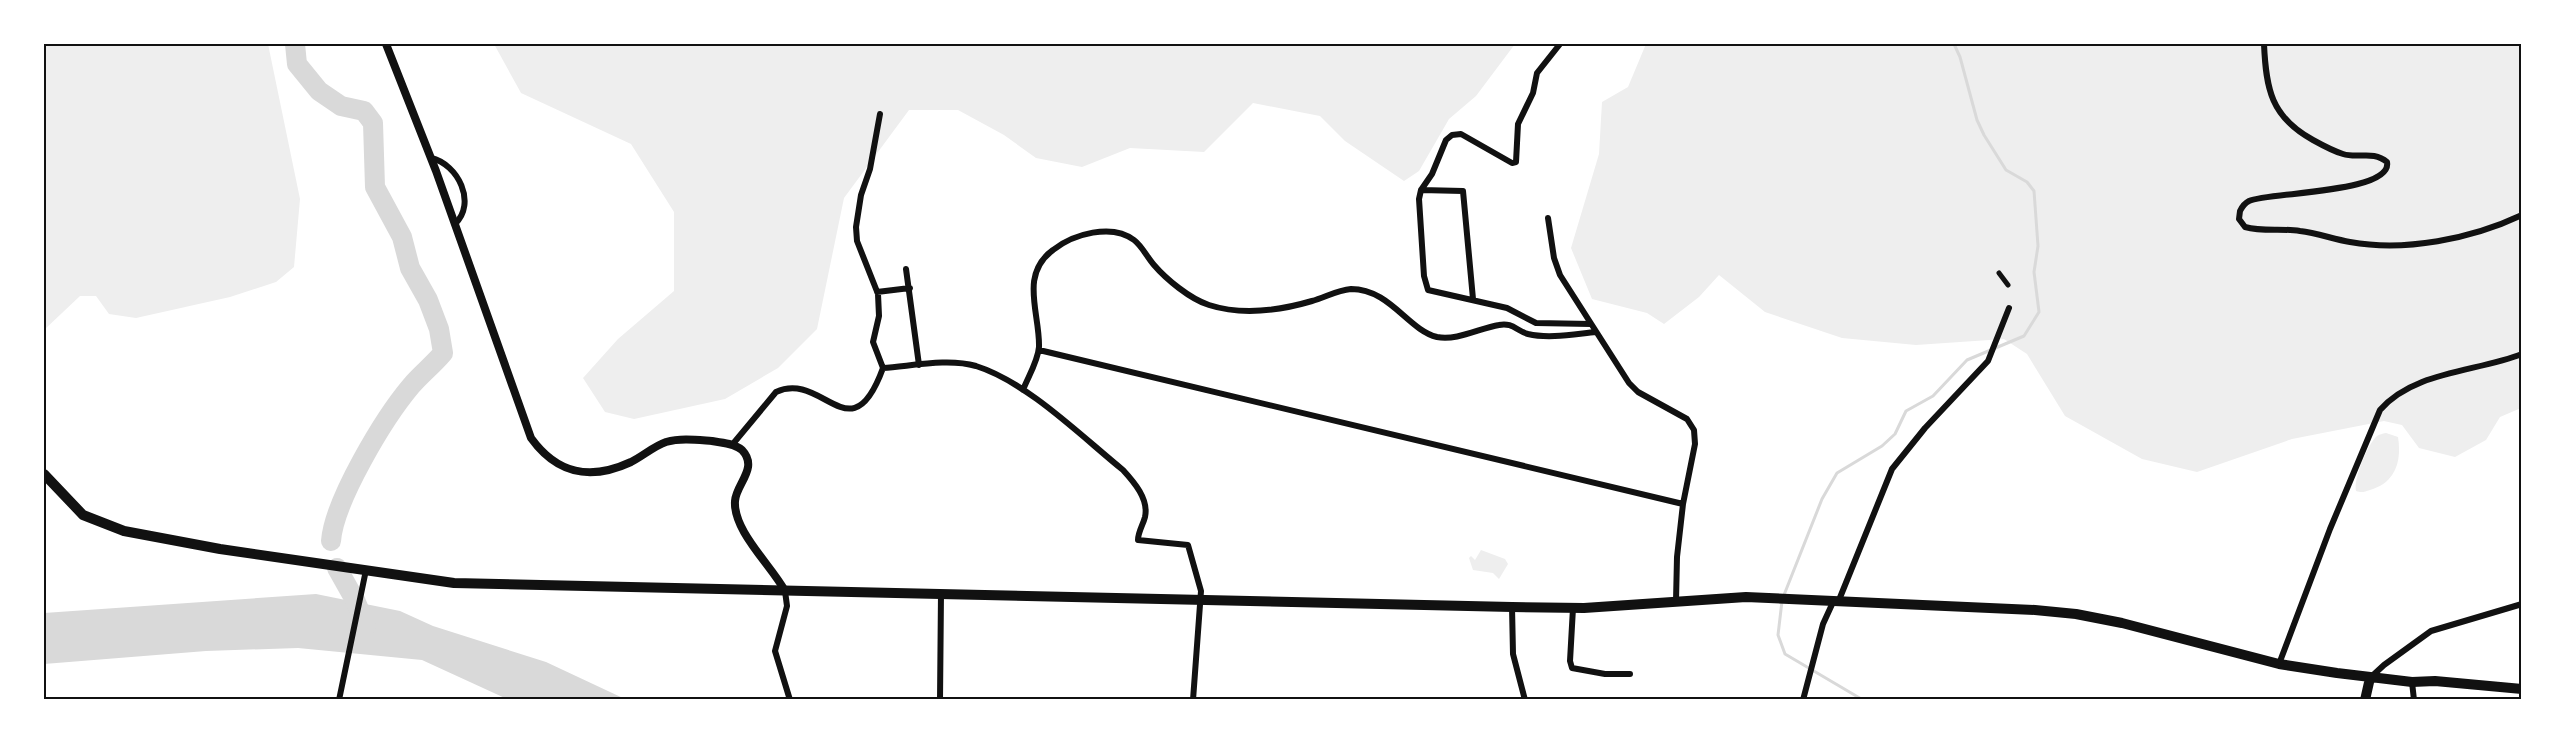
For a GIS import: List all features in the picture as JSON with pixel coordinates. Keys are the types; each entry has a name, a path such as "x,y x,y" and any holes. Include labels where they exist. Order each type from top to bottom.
{"highway":[{"path":"44,474 83,515 124,531 365,575 454,583 1512,608 1573,608 1746,597 1837,599 2078,614 2122,623 2279,664 2370,678 2522,689"},
{"path":"2365,699 2370,678"}],"street":[{"path":"386,44 431,158 531,438 552,462 578,472 594,472 630,462 668,442 698,440 732,445 742,451 748,465 747,475 735,499 738,520 785,591 787,606 775,651 789,699"},
{"path":"1560,44 1537,73 1533,93 1518,124 1516,162 1512,163 1461,134 1456,134 1446,140 1432,174 1421,190 1419,204 1426,287 1433,292 1507,308 1536,323 1591,324"},
{"path":"2264,44 2268,82 2276,109 2282,117 2303,135 2344,155 2376,156 2387,162 2388,167 2386,172 2374,180 2307,193 2251,200 2240,211 2239,219 2245,227 2304,231 2362,243 2403,244 2463,237 2499,226 2522,215"},
{"path":"732,445 776,392 790,389 809,393 847,408 856,409 865,404 884,368 873,342 879,316 877,292 855,227 858,206 870,169 880,114"},
{"path":"431,158 448,165 462,187 464,209 455,224"},
{"path":"1421,190 1463,191 1473,299"},
{"path":"1548,218 1554,258 1560,275 1633,389 1687,419 1694,430 1695,444 1683,504 1677,557 1676,601"},
{"path":"1023,390 1039,350 1032,293 1034,276 1052,250 1071,240 1095,232 1113,232 1135,240 1153,264 1167,277 1203,302 1222,308 1267,311 1311,302 1351,289 1388,301 1423,329 1439,337 1456,336 1506,324 1532,334 1596,332"},
{"path":"906,269 919,365"},
{"path":"1999,273 2008,285"},
{"path":"877,292 909,288"},
{"path":"1803,699 1824,624 1837,599 1892,469 1925,428 1988,361 2009,308"},
{"path":"1039,350 1683,504"},
{"path":"2279,664 2330,529 2380,410 2391,398 2412,386 2522,354"},
{"path":"884,368 948,364 976,366 1023,390 1123,470 1134,482 1145,511 1138,540 1188,545 1200,586 1193,699"},
{"path":"339,698 365,575"},
{"path":"940,699 941,594"},
{"path":"2370,678 2384,664 2431,631 2522,604"},
{"path":"1512,608 1513,654 1525,699"},
{"path":"1573,608 1570,661 1572,668 1605,674 1630,674"},
{"path":"2412,682 2414,699"}],"shaded area":[{"path":"44,44 268,44 300,199 294,267 276,282 230,297 136,318 109,314 96,296 80,296 44,330"},
{"path":"494,44 1515,44 1476,96 1449,119 1419,171 1404,181 1345,141 1320,116 1253,103 1204,152 1130,148 1082,167 1036,158 1004,135 958,110 909,110 844,198 817,329 778,368 725,399 634,419 605,412 583,378 618,339 674,291 674,212 631,144 521,93"},
{"path":"1646,44 2521,44 2521,408 2500,417 2486,440 2455,457 2419,448 2402,425 2384,421 2292,439 2197,472 2142,459 2065,416 2027,354 2004,339 1916,345 1842,338 1765,312 1719,275 1699,297 1664,324 1647,313 1592,299 1571,248 1599,154 1602,102 1628,87"},
{"path":"2386,433 2398,437 2399,455 2395,470 2391,477 2379,487 2365,492 2356,491 2362,462 2373,440 2380,434"},
{"path":"1481,550 1505,559 1508,564 1499,579 1493,573 1473,570 1469,558 1471,556 1475,560"},
{"path":"316,594 400,611 433,626 546,662 625,699 507,699 422,660 298,648 206,651 44,664 44,613"}],"waterway":[{"path":"295,44 297,64 319,91 341,106 364,111 373,123 375,187 402,237 410,268 428,300 439,329 443,353 400,400 362,460 341,504 331,541"},
{"path":"1784,595 1822,499 1837,473 1882,446 1895,434 1906,411 1933,396 1967,360 2024,336 2039,312 2034,272 2038,246 2034,191 2027,182 2006,170 1984,135 1977,120 1960,57 1954,44"},
{"path":"337,568 366,626"},
{"path":"1782,601 1778,635 1785,654 1863,700"}]}
